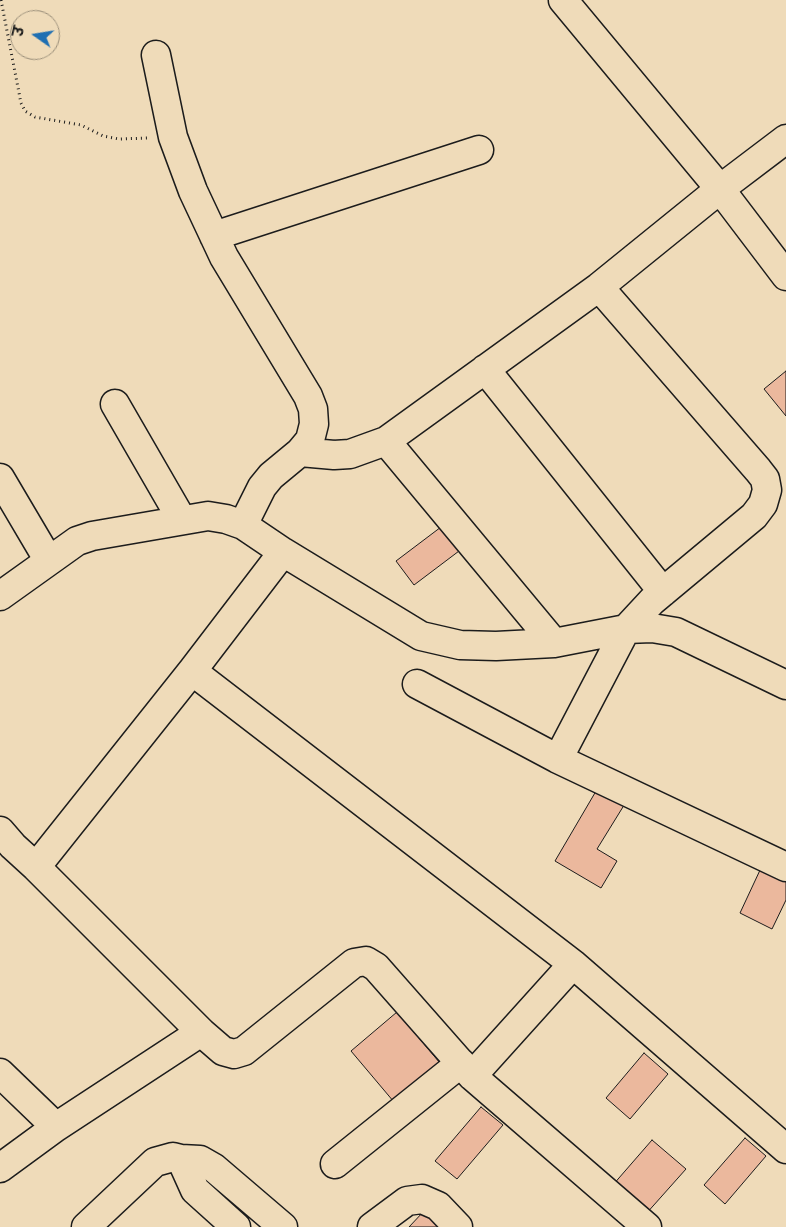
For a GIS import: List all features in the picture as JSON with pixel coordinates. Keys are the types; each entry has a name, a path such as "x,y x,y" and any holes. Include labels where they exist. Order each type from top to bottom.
{"street":[{"path":"563,0 720,189 786,276"},
{"path":"156,55 173,137 184,170 214,236 308,396 313,408 314,424 310,440 300,452 271,476 262,487 242,525"},
{"path":"300,452 334,455 350,454 386,441 599,287 720,189 786,139"},
{"path":"214,236 479,150"},
{"path":"558,759 626,629 663,592 754,516 763,504 767,490 765,479 758,470 599,287"},
{"path":"485,369 663,592"},
{"path":"115,404 182,520"},
{"path":"386,441 554,643"},
{"path":"0,478 49,561"},
{"path":"0,596 77,541 92,536 182,520 208,516 226,518 242,525 421,636 469,645 496,646 554,643 626,629 652,628 676,632 786,685"},
{"path":"36,867 192,671 283,552"},
{"path":"192,671 573,964 786,1149"},
{"path":"417,684 558,759 786,866"},
{"path":"4,846 36,867 201,1032 223,1051 234,1054 244,1051 354,963 366,961 376,967 467,1069 647,1227"},
{"path":"335,1164 467,1069 573,964"},
{"path":"0,1168 56,1127 201,1032"},
{"path":"0,1073 56,1127"},
{"path":"86,1227 155,1162 173,1157 200,1160 214,1168 283,1227"},
{"path":"181,1159 195,1190 236,1227"},
{"path":"372,1227 407,1201 422,1199 438,1206 458,1227"}],"path":[{"path":"1,0 20,103 25,111 36,117 80,125 103,136 119,139 173,137"}],"building":[{"path":"786,371 786,416 764,389"},
{"path":"445,524 463,548 414,585 396,561"},
{"path":"599,786 626,802 597,849 617,861 601,888 555,861"},
{"path":"761,868 786,879 786,900 772,929 740,913"},
{"path":"397,1012 440,1063 394,1102 351,1051"},
{"path":"644,1053 668,1074 630,1119 606,1098"},
{"path":"481,1107 503,1125 457,1179 435,1161"},
{"path":"745,1138 766,1156 725,1204 704,1185"},
{"path":"652,1140 686,1169 645,1215 612,1186"},
{"path":"424,1211 441,1227 409,1227"}]}
